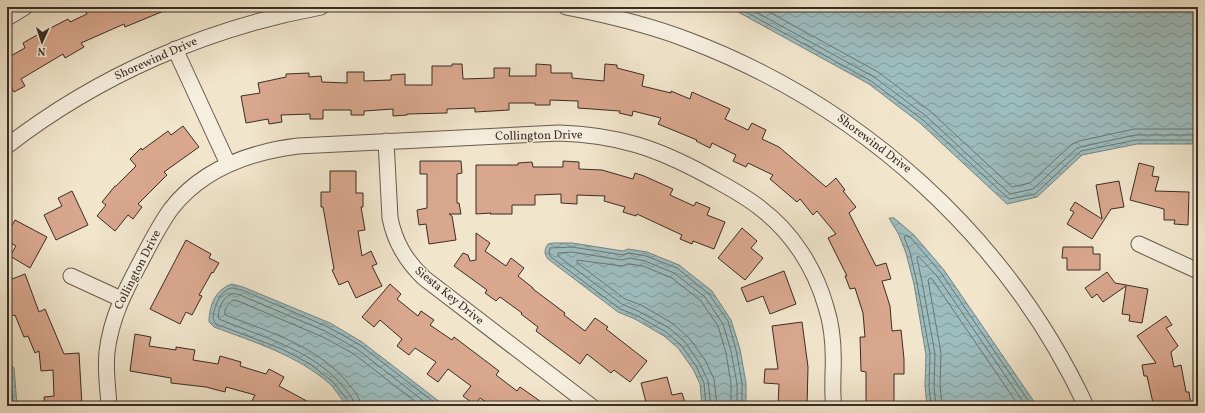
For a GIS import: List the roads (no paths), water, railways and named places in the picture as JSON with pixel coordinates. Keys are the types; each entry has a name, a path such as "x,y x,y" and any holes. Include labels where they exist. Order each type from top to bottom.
{"street":[{"path":"7,18 25,7"},
{"name":"Shorewind Drive","path":"7,146 66,104 145,62 197,40 250,23 293,12 321,7"},
{"name":"Shorewind Drive","path":"566,7 645,25 687,39 729,56 769,75 808,97 882,148 916,177 948,208 979,240 1007,275 1033,312 1056,349 1086,406"},
{"path":"175,49 228,164"},
{"name":"Collington Drive","path":"109,406 106,374 107,353 110,331 121,299 160,225 185,193 201,180 228,164 253,154 280,148 386,141 559,133 611,138 641,146 670,157 739,193 760,208 780,226 797,246 811,268 827,308 832,334 834,406"},
{"name":"Siesta Key Drive","path":"386,141 390,218 392,229 398,246 409,263 424,278 591,406"},
{"path":"1139,244 1198,270"},
{"path":"71,276 121,299"}],"water":[{"path":"729,7 1198,7 1198,142 1192,144 1137,144 1082,155 1037,197 1007,204 920,123 869,84"},
{"path":"889,218 894,218 914,235 944,270 1037,406 927,406 925,386 926,355 914,284 906,253 899,235"},
{"path":"572,243 623,251 628,249 647,252 679,265 712,291 731,320 740,349 746,383 746,406 702,406 700,384 693,369 678,348 664,336 635,319 618,312 548,259 545,254 546,248 548,244"},
{"path":"232,284 243,287 330,323 362,342 445,406 347,406 330,384 304,365 275,350 214,327 209,322 210,310 214,298 226,286"},
{"path":"7,361 14,368 17,406 7,406"}]}
